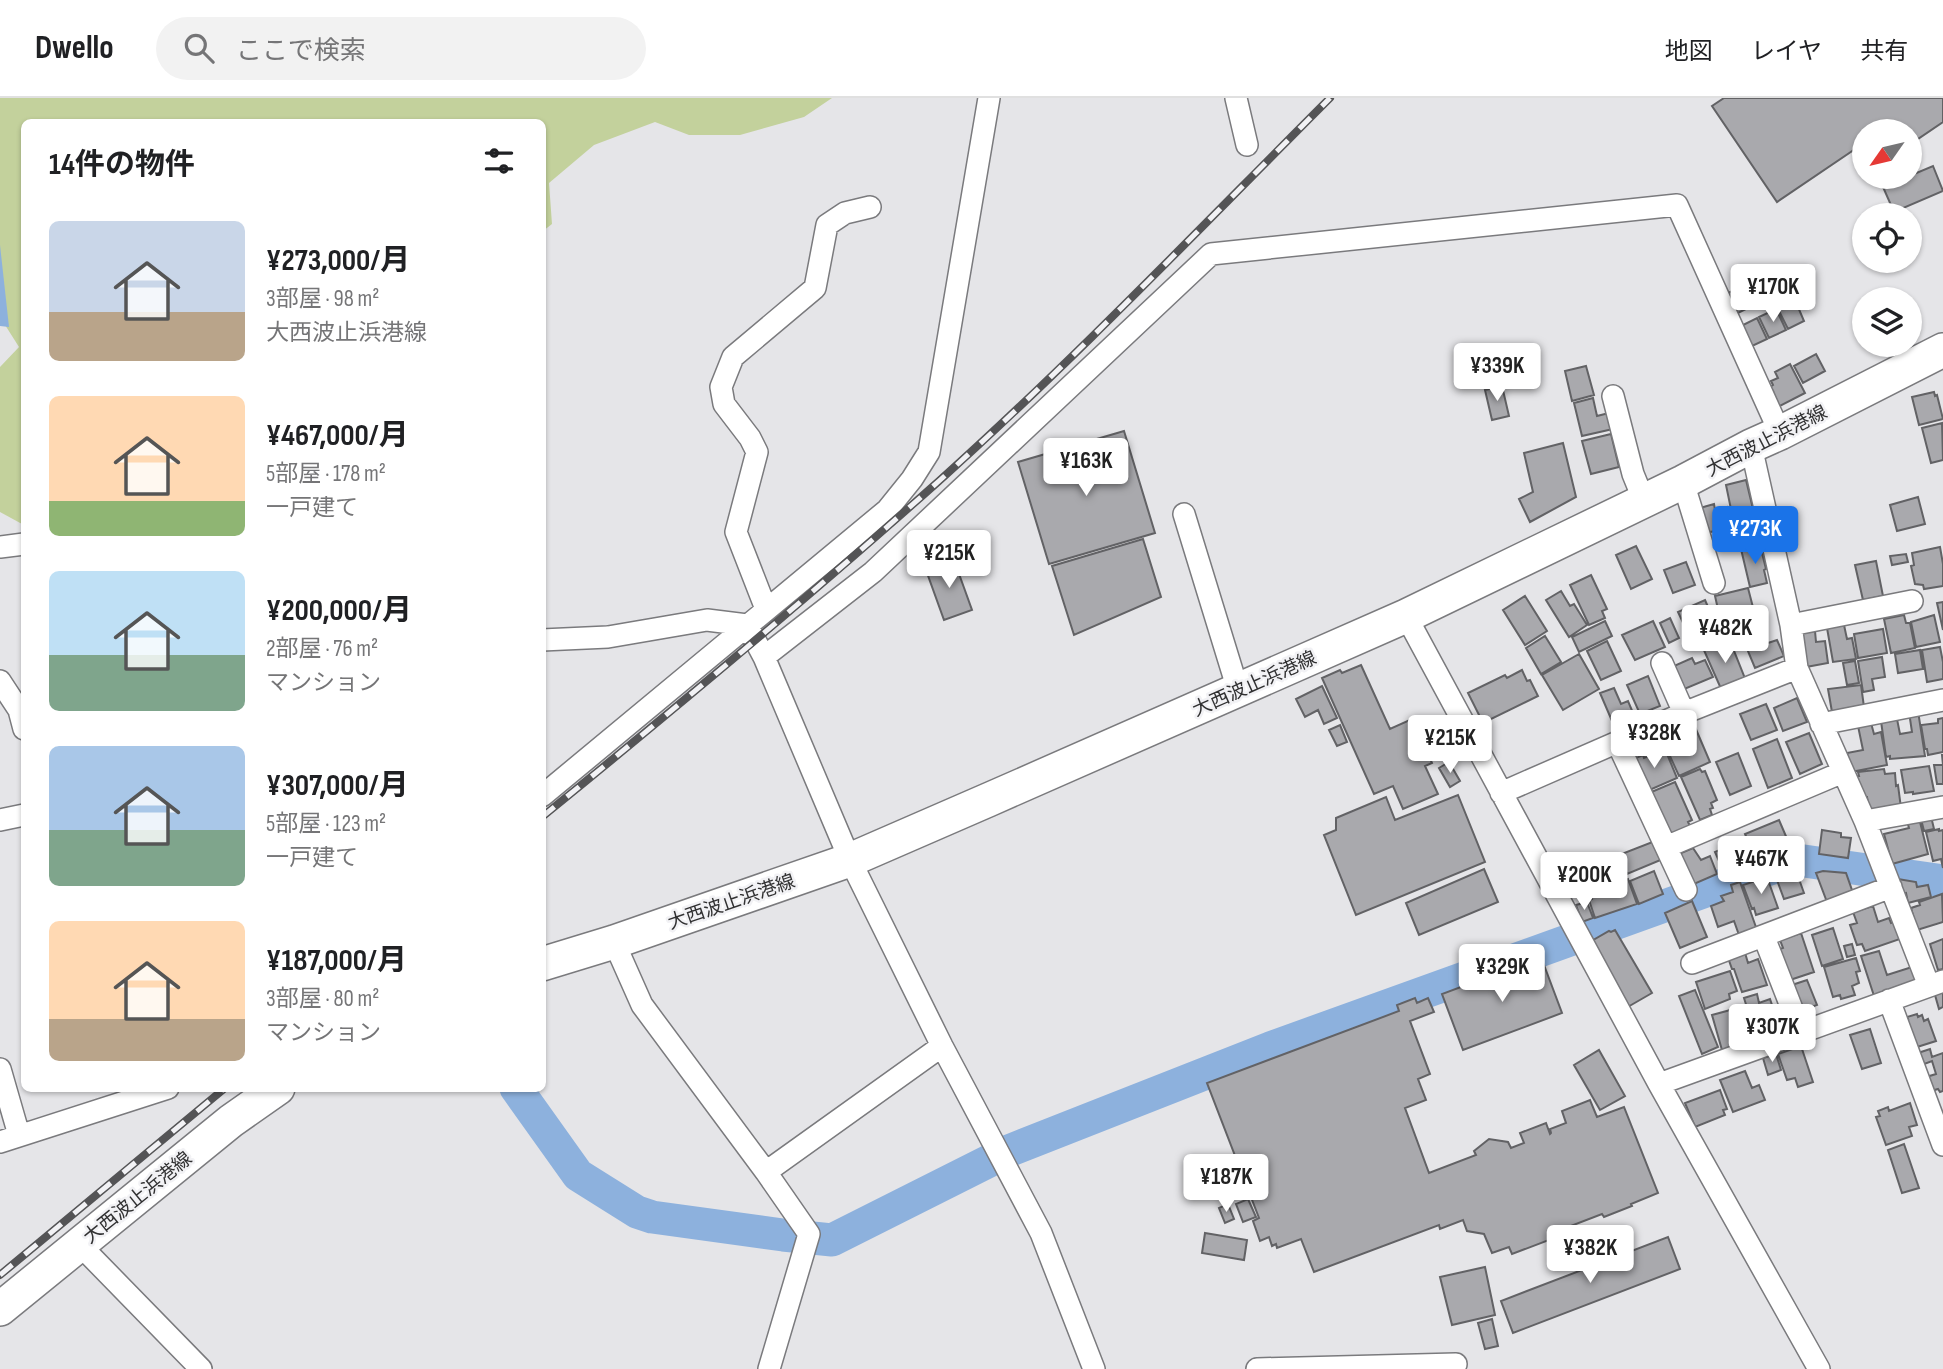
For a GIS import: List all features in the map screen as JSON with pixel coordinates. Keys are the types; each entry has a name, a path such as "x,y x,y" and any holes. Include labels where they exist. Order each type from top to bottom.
{"main road":[{"name":"大西波止浜港線","path":"546,963 850,860 1238,690 1406,616 1683,482 1943,350"},
{"name":"大西波止浜港線","path":"0,1309 231,1121 272,1092"}],"street":[{"path":"546,793 887,509 912,480 929,452 989,98"},
{"path":"1236,98 1247,145"},
{"path":"764,657 873,572 1211,254 1677,205 1766,439 1797,668 1865,821 1891,887 1936,983 1659,1084"},
{"path":"766,609 736,533 757,452 750,438 724,404 721,387 733,357 815,288 827,225 845,213 870,207"},
{"path":"1613,396 1633,474 1644,501"},
{"path":"1683,482 1714,583"},
{"path":"1184,514 1238,690"},
{"path":"0,547 21,544"},
{"path":"1791,625 1912,601"},
{"path":"1406,616 1659,1084 1819,1369"},
{"path":"546,640 608,636 707,620 747,625"},
{"path":"747,625 764,657 850,860 942,1046 1041,1233 1094,1369"},
{"path":"1662,663 1684,713"},
{"path":"1501,793 1684,713 1797,668"},
{"path":"0,681 21,718"},
{"path":"1821,724 1943,699"},
{"path":"1617,742 1686,890"},
{"path":"1666,847 1843,772"},
{"path":"1865,821 1943,807"},
{"path":"0,820 21,816"},
{"path":"1692,963 1891,887"},
{"path":"1763,937 1801,1032"},
{"path":"614,942 642,1005 810,1234 769,1369"},
{"path":"1889,1000 1943,1145"},
{"path":"766,1172 942,1046"},
{"path":"0,1069 10,1138 155,1092"},
{"path":"79,1244 201,1369"},
{"path":"1257,1369 1456,1364"}],"green space":[{"path":"0,98 832,98 804,117 740,135 689,135 655,122 594,145 549,183 552,224 546,229 546,119 21,119 21,523 0,512 0,367 19,347 0,317"}],"water":[{"path":"0,245 9,327 0,326"}],"building":[{"path":"1724,98 1943,98 1943,122 1922,136 1922,119 1852,119 1852,151 1777,202 1712,106"},
{"path":"1933,166 1943,191 1915,203 1890,203 1884,189 1922,189 1922,171"},
{"path":"1781,268 1791,288 1774,296 1765,276"},
{"path":"1762,277 1772,297 1755,305 1745,285"},
{"path":"1743,286 1752,306 1736,314 1726,294"},
{"path":"1795,300 1804,321 1788,329 1778,309"},
{"path":"1776,309 1786,330 1769,338 1759,317"},
{"path":"1757,318 1767,339 1750,347 1741,326"},
{"path":"1816,354 1825,371 1803,383 1794,366"},
{"path":"1790,364 1805,393 1776,408 1768,394 1773,391 1770,387 1773,385 1771,381 1778,378 1775,372"},
{"path":"1586,366 1594,395 1572,401 1565,371"},
{"path":"1502,386 1509,416 1492,420 1485,390"},
{"path":"1934,392 1943,419 1919,425 1912,397"},
{"path":"1593,398 1597,416 1609,413 1613,429 1582,436 1574,403"},
{"path":"1942,423 1943,460 1931,463 1922,428"},
{"path":"1124,431 1155,533 1049,564 1018,462"},
{"path":"1611,434 1619,467 1591,474 1582,441"},
{"path":"1563,443 1576,497 1530,522 1519,499 1533,492 1524,453"},
{"path":"1746,480 1753,509 1732,514 1726,485"},
{"path":"1918,497 1925,524 1897,531 1890,505"},
{"path":"1714,504 1715,510 1727,507 1733,526 1707,533 1700,508"},
{"path":"1143,539 1161,597 1074,635 1052,566"},
{"path":"1760,545 1767,583 1750,587 1741,549"},
{"path":"1636,546 1652,579 1631,589 1616,555"},
{"path":"1940,547 1943,586 1924,589 1923,585 1915,584 1911,566 1914,565 1912,553"},
{"path":"1906,554 1908,562 1892,565 1890,556"},
{"path":"954,560 972,610 944,620 926,570"},
{"path":"1876,561 1883,596 1863,600 1855,565"},
{"path":"1686,562 1695,585 1673,593 1664,570"},
{"path":"1591,575 1607,609 1602,611 1605,618 1589,625 1570,585"},
{"path":"1748,588 1756,619 1722,627 1715,596"},
{"path":"1561,591 1570,606 1574,604 1587,625 1569,637 1546,600"},
{"path":"1525,596 1547,631 1525,645 1503,610"},
{"path":"1705,600 1717,628 1691,640 1678,612"},
{"path":"1943,602 1943,630 1937,603"},
{"path":"1904,615 1906,623 1910,623 1915,648 1891,653 1884,619"},
{"path":"1934,615 1940,642 1916,647 1911,622"},
{"path":"1670,618 1679,638 1669,643 1660,623"},
{"path":"1605,621 1612,636 1579,652 1572,637"},
{"path":"1653,621 1665,647 1635,660 1622,635"},
{"path":"1757,625 1765,644 1777,640 1784,656 1755,668 1740,632"},
{"path":"1844,625 1847,639 1852,638 1856,659 1833,662 1827,628"},
{"path":"1883,629 1887,653 1858,658 1854,634"},
{"path":"1815,631 1816,642 1825,641 1828,663 1806,667 1801,633"},
{"path":"1545,636 1561,662 1541,674 1526,648"},
{"path":"1724,639 1728,648 1732,646 1746,681 1722,691 1703,648"},
{"path":"1607,641 1621,671 1601,680 1587,651"},
{"path":"1940,647 1943,679 1927,682 1922,650"},
{"path":"1920,650 1923,669 1898,673 1895,654"},
{"path":"1579,654 1599,689 1563,710 1542,675"},
{"path":"1882,657 1885,677 1872,679 1874,690 1863,692 1858,661"},
{"path":"1692,658 1695,664 1705,660 1713,677 1682,690 1674,666"},
{"path":"1855,661 1859,683 1847,685 1843,663"},
{"path":"1361,665 1390,729 1412,719 1432,763 1425,766 1438,794 1403,809 1393,786 1374,794 1322,678"},
{"path":"1522,670 1538,696 1483,723 1468,693"},
{"path":"1648,676 1660,706 1640,714 1627,685"},
{"path":"1861,685 1864,707 1832,712 1828,689"},
{"path":"1322,686 1337,718 1324,724 1318,710 1305,717 1296,699"},
{"path":"1614,688 1621,704 1628,701 1636,720 1615,728 1600,693"},
{"path":"1797,698 1807,722 1783,731 1774,708"},
{"path":"1766,704 1777,730 1751,740 1740,714"},
{"path":"1918,711 1925,756 1890,759 1890,756 1886,757 1881,721 1897,719 1900,734 1912,732 1909,712"},
{"path":"1943,718 1943,752 1928,755 1921,725 1938,723 1938,719"},
{"path":"1692,720 1710,762 1679,776 1660,734"},
{"path":"1871,723 1874,734 1881,732 1887,765 1851,772 1847,753 1863,750 1858,726"},
{"path":"1340,725 1347,742 1337,746 1329,730"},
{"path":"1809,733 1822,764 1800,774 1786,742"},
{"path":"1777,739 1792,778 1768,788 1753,749"},
{"path":"1665,749 1677,778 1645,792 1631,760"},
{"path":"1738,753 1751,786 1730,795 1716,762"},
{"path":"1449,762 1460,781 1450,787 1439,768"},
{"path":"1934,765 1943,765 1943,784 1937,784"},
{"path":"1929,766 1934,791 1905,793 1901,770"},
{"path":"1700,769 1705,771 1717,800 1711,803 1712,815 1700,820 1681,777"},
{"path":"1884,769 1885,774 1895,773 1901,808 1869,810 1867,797 1861,797 1856,776 1859,776 1858,772"},
{"path":"1675,782 1692,820 1688,822 1690,826 1668,835 1649,793"},
{"path":"1458,795 1485,862 1356,915 1324,835 1336,830 1336,818 1386,797 1395,820"},
{"path":"1930,812 1934,829 1924,831 1920,815"},
{"path":"1919,818 1928,854 1892,864 1884,834 1909,828 1907,821"},
{"path":"1779,820 1791,848 1757,862 1745,834"},
{"path":"1822,830 1841,833 1841,837 1851,838 1848,858 1819,854"},
{"path":"1943,830 1943,868 1941,859 1933,861 1926,832"},
{"path":"1743,840 1751,859 1723,870 1715,852"},
{"path":"1655,841 1663,859 1627,874 1619,855"},
{"path":"1693,848 1701,860 1710,856 1717,874 1687,887 1674,856"},
{"path":"1794,865 1804,893 1784,899 1774,872"},
{"path":"1484,869 1498,902 1419,935 1406,903"},
{"path":"1654,871 1663,894 1639,904 1630,881"},
{"path":"1816,873 1846,873 1853,893 1827,902"},
{"path":"1767,877 1778,908 1756,915 1743,885"},
{"path":"1628,879 1637,904 1595,918 1589,900 1592,899 1590,892"},
{"path":"1898,879 1916,882 1917,887 1928,885 1931,897 1908,903"},
{"path":"1740,882 1757,930 1739,935 1734,921 1718,927 1711,906 1724,901 1721,896 1733,892 1731,885"},
{"path":"1942,894 1943,922 1917,930 1911,908 1920,905 1919,902"},
{"path":"1692,901 1707,937 1680,948 1665,913"},
{"path":"1587,902 1593,918 1582,922 1576,905"},
{"path":"1873,906 1878,922 1889,918 1891,923 1894,922 1900,939 1865,951 1862,944 1857,945 1850,925 1857,923 1853,912"},
{"path":"1833,928 1843,959 1822,966 1812,935"},
{"path":"1615,930 1652,993 1626,1008 1588,943"},
{"path":"1801,933 1814,972 1790,980 1777,950 1783,948 1780,940"},
{"path":"1943,939 1943,969 1938,970 1930,944"},
{"path":"1852,944 1855,955 1847,957 1844,946"},
{"path":"1743,946 1748,963 1758,959 1767,985 1742,992 1726,952"},
{"path":"1879,951 1887,975 1912,967 1917,981 1875,999 1861,956"},
{"path":"1541,957 1562,1013 1463,1050 1442,994"},
{"path":"1856,958 1860,971 1856,972 1859,983 1852,986 1855,995 1841,999 1840,995 1833,997 1824,967"},
{"path":"1730,971 1737,991 1729,994 1730,999 1705,1009 1696,982"},
{"path":"1807,980 1817,1005 1798,1012 1789,986"},
{"path":"1695,990 1718,1047 1702,1054 1679,996"},
{"path":"1943,992 1943,1007 1939,1009 1935,995"},
{"path":"1757,994 1759,1003 1770,999 1781,1032 1757,1040 1744,998"},
{"path":"1415,998 1417,1003 1428,998 1434,1012 1410,1021 1430,1074 1418,1079 1426,1100 1405,1108 1429,1173 1476,1155 1474,1151 1489,1139 1508,1142 1511,1148 1524,1143 1520,1133 1546,1123 1550,1134 1550,1129 1566,1123 1562,1111 1590,1100 1597,1117 1624,1107 1658,1193 1604,1217 1602,1214 1568,1227 1570,1232 1512,1254 1509,1247 1492,1253 1484,1234 1467,1231 1463,1220 1440,1229 1439,1225 1314,1272 1301,1239 1277,1248 1276,1244 1272,1246 1269,1237 1260,1241 1253,1221 1259,1218 1207,1083 1399,1011 1397,1005"},
{"path":"1734,1009 1741,1031 1751,1028 1756,1044 1745,1043 1722,1050 1712,1015"},
{"path":"1917,1014 1918,1017 1922,1015 1924,1021 1928,1019 1936,1041 1914,1048 1904,1020"},
{"path":"1870,1029 1881,1063 1862,1069 1850,1035"},
{"path":"1801,1046 1813,1082 1798,1087 1795,1078 1787,1080 1778,1054"},
{"path":"1930,1049 1932,1057 1943,1053 1943,1091 1940,1092 1938,1089 1928,1092 1923,1078 1936,1074 1932,1061 1919,1066 1915,1054"},
{"path":"1599,1050 1625,1096 1600,1110 1574,1065"},
{"path":"1776,1054 1781,1070 1768,1075 1763,1058"},
{"path":"1745,1071 1752,1088 1759,1085 1765,1100 1733,1112 1720,1080"},
{"path":"1720,1090 1727,1109 1723,1110 1725,1115 1695,1127 1685,1103"},
{"path":"1910,1103 1917,1125 1909,1127 1912,1136 1886,1145 1876,1117 1880,1116 1878,1111 1888,1107 1889,1111"},
{"path":"1904,1144 1919,1188 1902,1193 1888,1150"},
{"path":"1248,1199 1256,1217 1243,1222 1236,1204"},
{"path":"1228,1204 1234,1219 1225,1223 1219,1208"},
{"path":"1205,1233 1247,1240 1244,1260 1202,1253"},
{"path":"1668,1237 1680,1269 1513,1333 1501,1301"},
{"path":"1485,1267 1495,1315 1452,1325 1440,1277"},
{"path":"1492,1319 1498,1346 1485,1349 1478,1323"}],"waterway":[{"path":"519,1092 578,1175 637,1212 652,1217 832,1240 1011,1150 1270,1048 1797,860 1943,881"}],"railway":[{"path":"546,814 842,567 990,435 1330,98"},
{"path":"0,1275 220,1092"}]}
